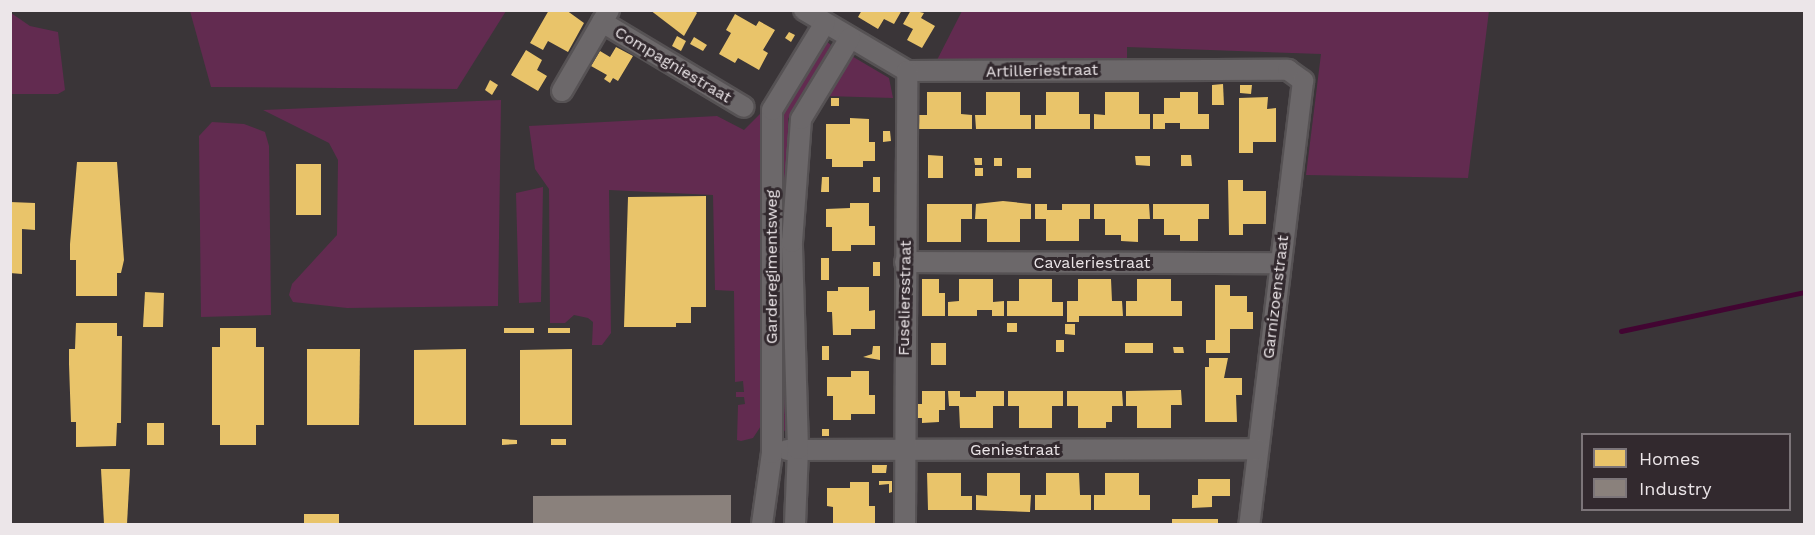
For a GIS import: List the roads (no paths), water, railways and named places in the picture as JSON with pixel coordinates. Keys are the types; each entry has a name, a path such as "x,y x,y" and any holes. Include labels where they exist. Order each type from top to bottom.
{"street":[{"path":"804,10 907,71"},
{"path":"562,91 605,16"},
{"name":"Compagniestraat","path":"605,16 744,107"},
{"name":"Garderegimentsweg","path":"762,525 772,453 772,110 825,23"},
{"name":"Garderegimentsweg","path":"795,525 798,449 792,242 801,119 850,38"},
{"name":"Artilleriestraat","path":"907,71 1246,69 1296,74"},
{"name":"Fuseliersstraat","path":"905,525 907,71"},
{"name":"Garnizoenstraat","path":"1249,525 1279,263 1303,97 1304,81 1296,74"},
{"name":"Cavaleriestraat","path":"905,262 1279,263"},
{"name":"Geniestraat","path":"772,453 798,449 906,451 1258,448"}],"waterway":[{"path":"1621,331 1804,292"}]}
